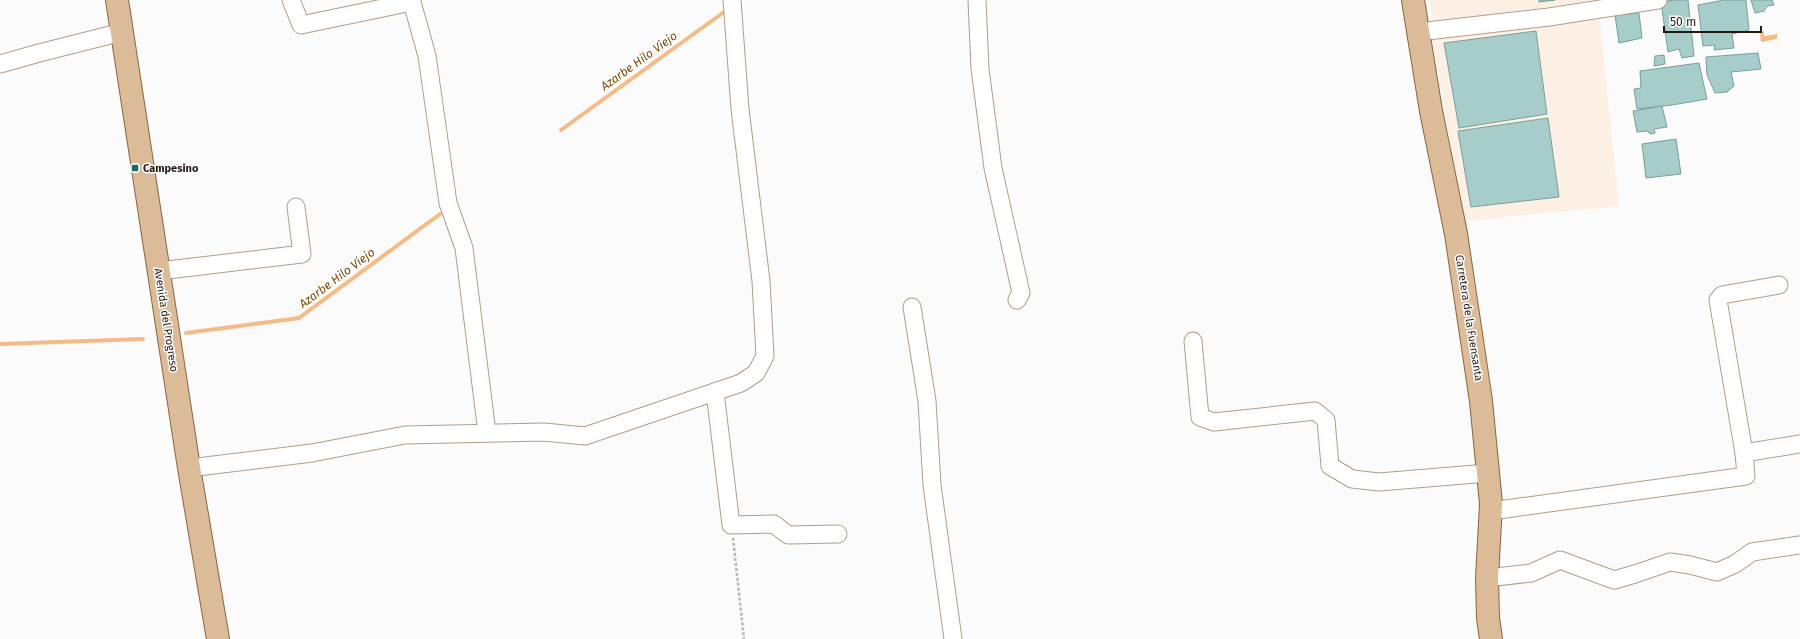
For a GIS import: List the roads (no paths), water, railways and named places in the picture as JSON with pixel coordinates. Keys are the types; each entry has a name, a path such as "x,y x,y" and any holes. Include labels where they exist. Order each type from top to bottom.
{"main road":[{"name":"Avenida del Progreso","path":"117,0 189,468 218,639"},
{"name":"Carretera de la Fuensanta","path":"1413,0 1431,111 1456,234 1481,401 1491,511 1486,578 1488,618 1491,639"}],"street":[{"path":"291,0 300,25 412,2 427,56 448,203 464,248 487,433"},
{"path":"189,468 312,453 405,435 544,432 585,436 741,383 756,373 765,356 761,281 740,109 732,0"},
{"path":"976,0 980,68 993,168 1020,293 1017,300"},
{"path":"1418,32 1549,17 1658,0"},
{"path":"0,64 122,32"},
{"path":"159,271 302,254 296,207"},
{"path":"1491,511 1746,476 1744,453 1718,300 1722,295 1778,285"},
{"path":"912,307 927,401 932,485 953,639"},
{"path":"1193,341 1200,417 1214,422 1315,412 1326,420 1330,466 1352,479 1380,482 1488,473"},
{"path":"716,392 731,525 774,524 788,535 838,534"},
{"path":"1744,453 1800,444"},
{"path":"1486,578 1531,573 1560,560 1614,580 1670,562 1690,564 1716,572 1735,564 1752,552 1800,544"}],"waterway":[{"name":"Azarbe Hilo Viejo","path":"561,130 724,12 730,12"},
{"name":"Azarbe Hilo Viejo","path":"186,333 299,318 440,214"},
{"name":"Azarbe Hilo Viejo","path":"0,344 143,339"}],"place":[{"name":"Campesino","path":"135,168"}]}
